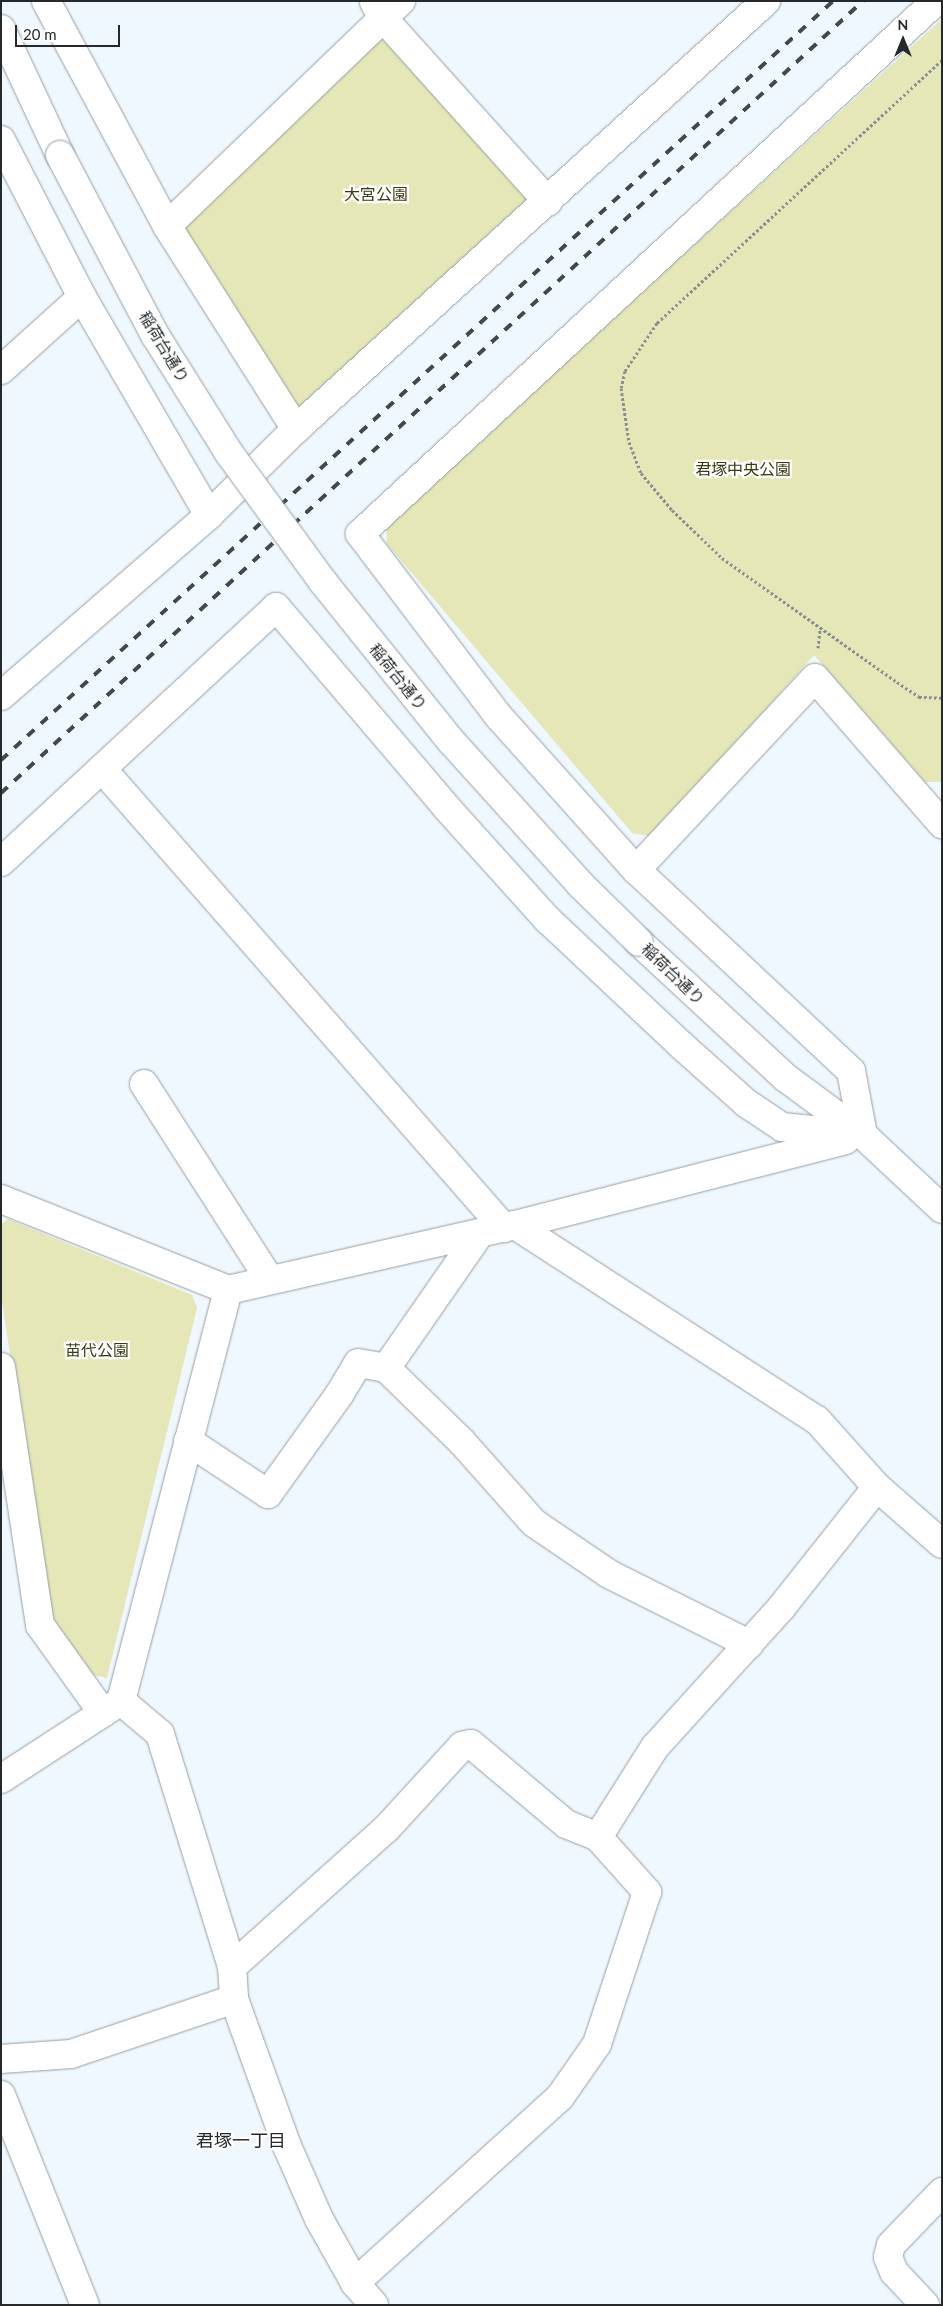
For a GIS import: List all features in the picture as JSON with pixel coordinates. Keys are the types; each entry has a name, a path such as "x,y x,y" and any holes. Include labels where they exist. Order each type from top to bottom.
{"street":[{"path":"46,1 167,226 296,429"},
{"path":"1,696 209,515 296,429 548,202 766,1"},
{"path":"863,1136 851,1071 636,870 499,717 360,534 936,1"},
{"path":"167,226 386,7 548,202"},
{"name":"稲荷台通り","path":"1,29 60,155 155,334 229,453 306,558 451,741 581,885 639,942 786,1078 863,1136 942,1209"},
{"path":"1,140 82,297 209,515"},
{"path":"1,370 82,297"},
{"path":"1,862 103,770 276,607 447,808 548,920 738,1097 782,1127 863,1136"},
{"path":"636,870 815,678 938,812"},
{"path":"103,770 500,1228 817,1420 877,1487 942,1544"},
{"path":"144,1084 270,1280"},
{"path":"1,1199 228,1290 500,1228 863,1136"},
{"path":"386,1368 500,1228"},
{"path":"1,1779 112,1707 188,1441 228,1290"},
{"path":"188,1441 268,1494 339,1395 358,1363 386,1368 462,1442 534,1523 609,1574 749,1644"},
{"path":"1,1367 40,1625 112,1707 160,1734 232,1967 234,1999 286,2146 319,2219 367,2299 560,2097 597,2044 647,1892 598,1837 566,1824 471,1744 462,1746 386,1829 232,1967"},
{"path":"598,1837 655,1746 781,1608 877,1487"},
{"path":"1,2059 71,2054 234,1999"},
{"path":"1,2095 85,2305"},
{"path":"925,2305 894,2272 888,2257 891,2244 942,2192"}],"path":[{"path":"942,60 657,323 625,371 621,388 629,442 641,473 672,510 722,558 889,677 919,697 942,698"}],"green space":[{"name":"大宮公園","path":"383,18 548,202 296,429 167,226"},
{"name":"君塚中央公園","path":"942,19 942,782 925,782 814,655 653,837 632,833 387,544 386,526"},
{"name":"苗代公園","path":"8,1219 192,1295 197,1308 107,1678 93,1675 49,1617 1,1295 1,1224"}],"railway":[{"path":"1,760 833,1"},
{"path":"1,793 863,1"}],"district":[{"name":"君塚一丁目","path":"241,2140"}]}
